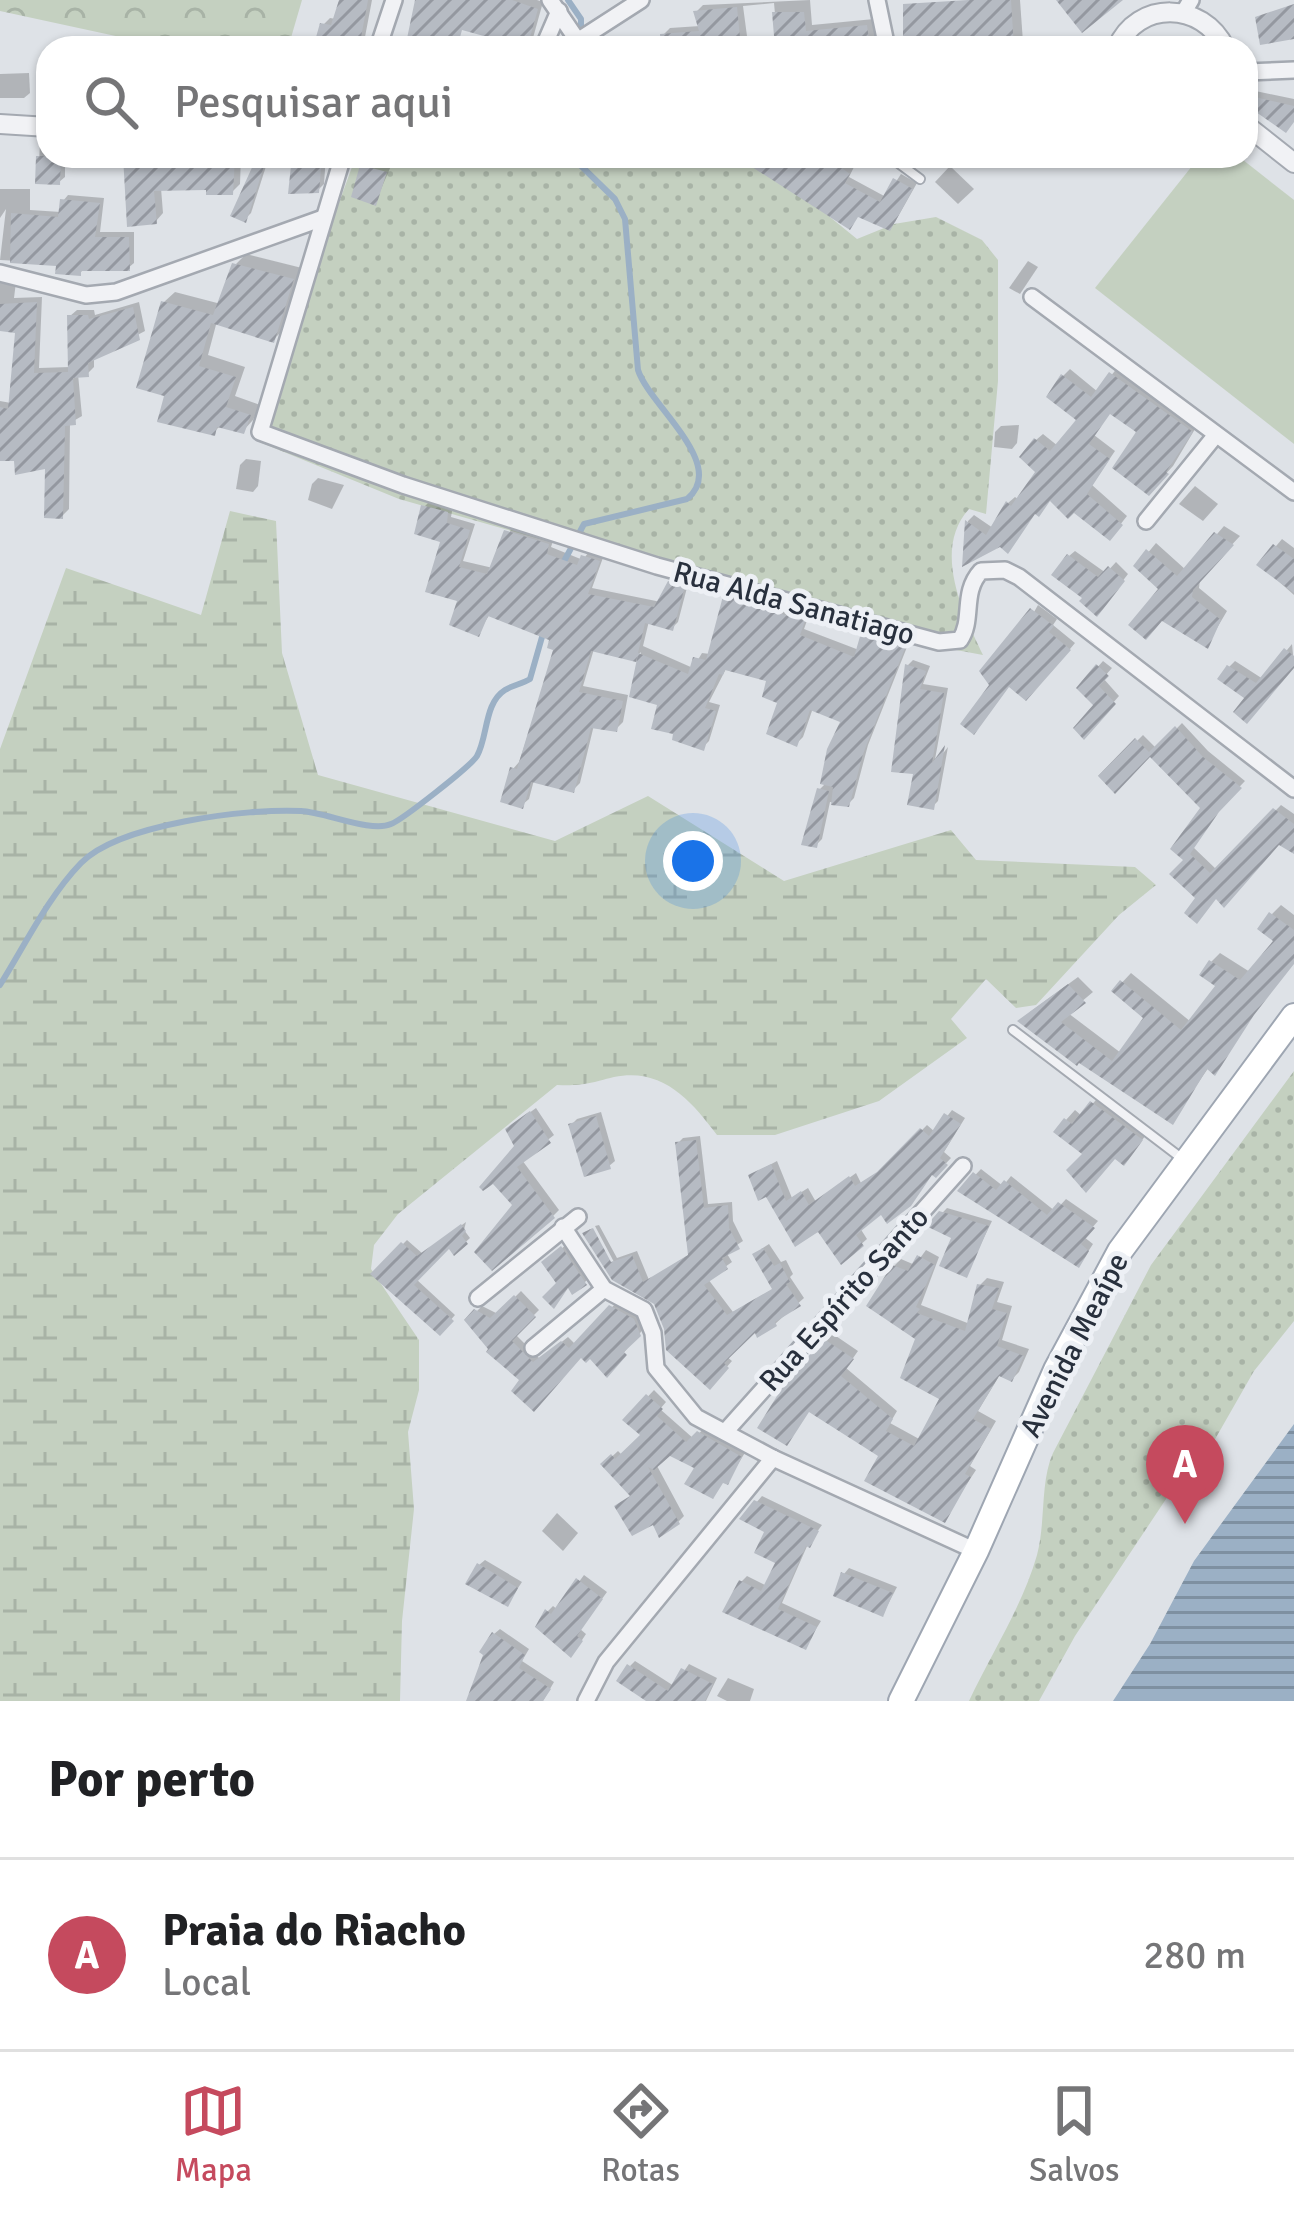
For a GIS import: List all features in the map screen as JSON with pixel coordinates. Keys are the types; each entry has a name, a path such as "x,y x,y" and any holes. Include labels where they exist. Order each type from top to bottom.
{"main road":[{"name":"Avenida Meaípe","path":"901,1701 976,1551 1056,1370 1109,1271 1294,1016"}],"street":[{"path":"382,36 394,0"},
{"path":"592,36 641,0"},
{"path":"878,0 885,36"},
{"path":"554,5 575,36"},
{"path":"546,36 554,5"},
{"path":"1124,36 1130,25 1147,14 1188,5 1219,36"},
{"path":"1258,72 1294,70"},
{"path":"0,124 36,126"},
{"path":"1258,135 1294,164"},
{"path":"0,273 86,295 116,292 323,218 339,168"},
{"name":"Rua Alda Sanatiago","path":"323,218 260,432 636,560 938,643 959,640 966,632 968,593 981,571 1006,570 1294,789"},
{"path":"1032,297 1294,492"},
{"path":"1146,521 1215,436"},
{"name":"Rua Espírito Santo","path":"725,1432 963,1166"},
{"path":"478,1298 570,1222 604,1289 644,1310 653,1334 656,1368 696,1417 773,1458 976,1551"},
{"path":"533,1348 604,1289"},
{"path":"586,1701 606,1662 773,1458"}],"lane":[{"path":"906,168 920,179"},
{"path":"1013,1030 1186,1162"}],"green space":[{"path":"0,0 302,0 292,36 116,36 0,11"},
{"path":"352,168 770,168 857,239 894,224 936,217 982,240 998,260 998,381 986,514 969,509 958,525 952,562 960,601 983,655 886,637 399,499 257,441"},
{"path":"1190,168 1253,168 1294,200 1294,444 1095,288"},
{"path":"230,511 276,521 282,653 318,775 555,841 648,796 784,881 951,830 976,860 1135,867 1156,885 1119,915 1036,1005 1016,1008 986,979 951,1019 967,1038 879,1101 775,1135 717,1135 674,1089 647,1077 557,1085 398,1214 374,1245 371,1269 419,1340 419,1390 408,1432 414,1509 402,1621 400,1701 0,1701 0,749 66,568 201,615"},
{"path":"1294,1071 1294,1321 1254,1371 1214,1441 1174,1487 1075,1636 1039,1701 969,1701 1031,1574 1053,1453 1151,1265"}],"water":[{"path":"1294,1424 1294,1701 1113,1701 1194,1561"}],"building":[{"path":"339,0 368,0 361,36 316,36 320,23 331,25"},
{"path":"415,0 512,0 538,9 530,36 484,36 462,30 460,36 408,36"},
{"path":"1011,0 1013,36 903,36 903,4"},
{"path":"1056,0 1123,0 1082,33"},
{"path":"1294,4 1294,39 1260,45 1255,17"},
{"path":"737,7 740,36 660,36 699,31 693,11"},
{"path":"772,12 804,12 806,31 867,25 868,36 774,36"},
{"path":"1258,98 1294,106 1294,122 1286,133 1258,113"},
{"path":"36,156 36,168 61,168 60,185 35,184"},
{"path":"124,168 234,168 233,195 206,195 206,190 154,191 157,224 127,227"},
{"path":"252,168 263,168 246,223 230,216"},
{"path":"291,168 321,168 319,193 288,194"},
{"path":"359,168 387,172 376,206 351,197"},
{"path":"754,168 842,168 850,174 845,183 880,202 893,178 913,189 890,231 858,217 850,230"},
{"path":"60,199 100,203 95,237 129,237 130,271 81,271 81,276 55,274 56,266 10,263 11,213 58,217"},
{"path":"232,263 294,279 274,343 211,323 199,366 236,377 226,407 251,415 244,434 217,427 215,436 157,422 164,396 136,388 161,301 213,315"},
{"path":"37,302 34,373 68,372 67,315 88,315 89,319 133,307 140,340 88,363 89,377 73,378 76,425 65,426 63,519 44,518 45,469 15,475 14,461 0,461 0,407 8,409 15,333 0,331 0,304"},
{"path":"1109,372 1193,432 1169,474 1149,496 1112,468 1136,432 1110,414 1089,444 1110,459 1087,494 1123,525 1110,541 1074,513 1068,519 1050,501 1039,517 1035,514 1008,554 1000,547 962,567 965,520 986,535 1006,501 1011,506 1035,472 1019,457 1034,438 1050,451 1076,420 1046,397 1061,374 1091,397"},
{"path":"421,505 448,512 447,523 470,530 459,567 487,574 504,530 549,544 547,554 577,565 581,555 600,561 588,594 654,607 668,581 685,586 673,631 645,623 638,653 688,674 693,657 706,660 723,596 805,621 800,635 854,657 861,633 905,648 863,754 849,807 831,805 833,787 820,784 827,749 840,722 810,710 797,747 766,734 777,703 762,697 766,681 725,670 705,708 716,711 704,751 672,740 673,734 651,729 657,705 629,697 638,654 636,662 591,651 579,692 623,701 617,732 591,728 574,793 531,782 523,809 500,802 510,767 517,769 553,650 547,648 549,640 488,616 479,637 449,625 457,601 425,592 440,542 414,534"},
{"path":"1214,532 1234,545 1193,590 1192,597 1221,620 1208,649 1162,621 1146,640 1128,625 1158,589 1133,566 1146,549 1177,576"},
{"path":"1273,544 1294,559 1294,593 1256,565"},
{"path":"1067,554 1098,577 1108,566 1125,581 1097,617 1079,601 1082,598 1051,575"},
{"path":"1030,608 1054,626 1049,632 1071,650 1026,701 1009,687 974,735 960,724 989,685 979,671"},
{"path":"1284,648 1294,656 1294,668 1247,724 1233,712 1244,698 1217,679 1227,665 1256,683"},
{"path":"905,664 926,671 920,689 944,693 932,763 945,745 934,810 907,805 913,774 891,772"},
{"path":"1096,664 1109,676 1099,686 1116,704 1084,740 1073,728 1093,705 1076,688"},
{"path":"1175,726 1203,757 1242,788 1190,854 1210,873 1273,808 1294,824 1294,854 1279,845 1224,908 1216,899 1197,924 1184,913 1195,898 1169,874 1183,860 1170,849 1200,808 1150,757 1115,794 1098,776 1135,738 1149,752"},
{"path":"817,788 829,791 817,848 801,845"},
{"path":"1269,912 1294,930 1294,964 1215,1076 1207,1069 1173,1125 1079,1063 1077,1066 1017,1021 1068,984 1086,1003 1061,1022 1112,1061 1143,1018 1111,991 1120,980 1181,1030 1215,986 1199,975 1209,960 1240,980 1273,941 1257,929"},
{"path":"1090,1101 1143,1140 1124,1166 1115,1159 1086,1193 1066,1170 1082,1154 1053,1132 1064,1118 1072,1124"},
{"path":"530,1111 551,1143 517,1167 555,1218 492,1271 474,1252 512,1205 493,1184 483,1191 479,1187 514,1146 505,1129"},
{"path":"944,1113 961,1124 940,1158 948,1165 936,1178 932,1175 911,1206 887,1224 881,1215 856,1235 864,1246 841,1265 818,1232 795,1247 766,1197 758,1201 748,1175 771,1164 786,1201 801,1191 809,1205 849,1176 855,1186 877,1172 920,1128 929,1136"},
{"path":"596,1116 611,1169 584,1177 568,1124"},
{"path":"696,1140 704,1208 728,1205 729,1228 740,1249 722,1258 728,1269 704,1285 727,1315 772,1289 752,1254 763,1248 774,1266 780,1263 790,1282 786,1284 801,1306 757,1338 755,1333 724,1363 729,1368 710,1390 666,1350 654,1304 612,1280 582,1233 593,1228 611,1262 632,1255 643,1282 688,1255 675,1142"},
{"path":"973,1172 996,1190 1004,1180 1047,1215 1058,1202 1095,1228 1081,1244 1089,1251 1079,1268 957,1191"},
{"path":"939,1211 989,1226 967,1278 939,1266 951,1238 926,1226"},
{"path":"461,1224 468,1244 454,1256 449,1249 414,1285 454,1321 440,1336 370,1274 401,1242 417,1256"},
{"path":"561,1246 587,1285 572,1295 568,1288 554,1309 542,1297 556,1283 541,1262"},
{"path":"917,1255 935,1265 917,1313 965,1331 977,1284 999,1288 992,1309 1007,1313 997,1346 1024,1356 1012,1382 999,1376 973,1419 991,1429 945,1523 864,1481 878,1456 809,1412 787,1446 757,1428 787,1380 824,1339 854,1359 841,1376 893,1419 886,1431 914,1446 939,1399 900,1378 915,1339 866,1306 892,1265 908,1271"},
{"path":"514,1295 536,1317 512,1341 533,1362 561,1341 569,1348 609,1305 634,1319 641,1336 607,1378 590,1359 586,1363 581,1358 534,1412 511,1391 519,1380 486,1352 464,1320 474,1309 490,1318"},
{"path":"646,1394 663,1409 657,1416 686,1442 697,1431 742,1457 728,1485 723,1483 713,1499 684,1484 694,1468 670,1456 654,1470 648,1467 680,1524 659,1538 653,1525 632,1536 614,1506 630,1496 600,1464 611,1454 615,1459 640,1435 622,1420"},
{"path":"754,1500 819,1531 810,1548 806,1546 778,1609 817,1627 806,1650 722,1612 739,1580 761,1591 775,1563 754,1553 764,1532 739,1519"},
{"path":"477,1563 518,1588 508,1607 465,1584"},
{"path":"841,1572 893,1593 883,1617 833,1596"},
{"path":"576,1578 603,1599 577,1636 583,1641 571,1658 535,1627 545,1609 551,1614"},
{"path":"492,1632 525,1655 519,1668 551,1689 543,1701 466,1701 483,1655 479,1652"},
{"path":"627,1664 668,1691 681,1668 713,1684 705,1701 646,1701 616,1681"}],"waterway":[{"path":"568,0 581,19 581,34"},
{"path":"562,565 584,524 687,499 697,485 699,469 693,452 638,370 625,219 615,199 583,168"},
{"path":"0,985 69,876 99,849 124,838 185,821 250,812 301,811 372,826 398,820 477,756 498,696 530,679 544,630"}],"place":[{"name":"Praia do Riacho","path":"1185,1524"}]}
